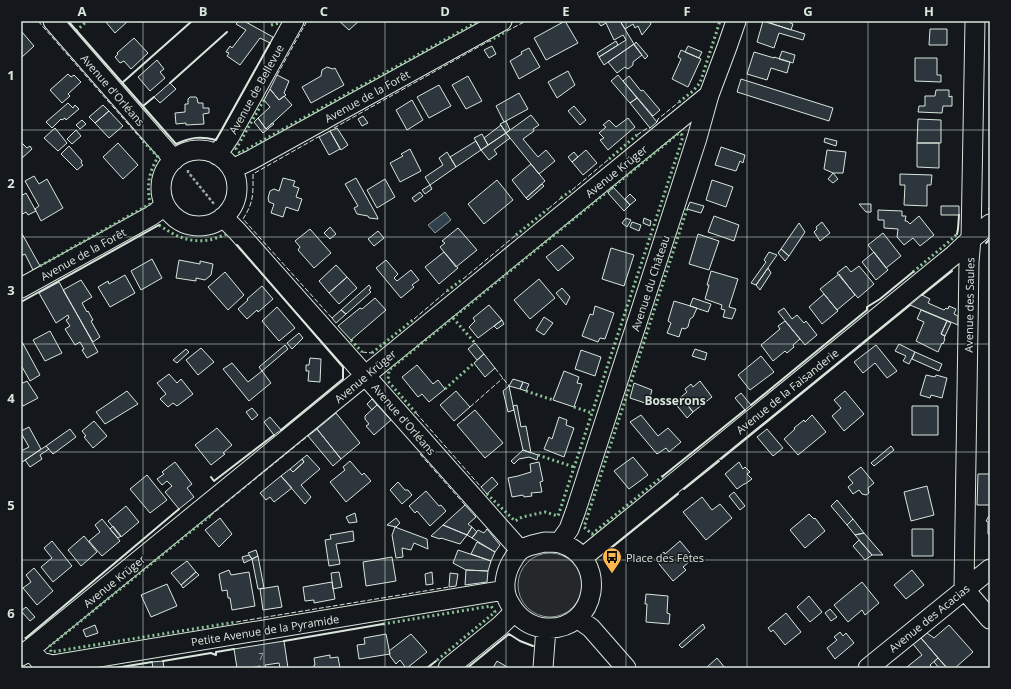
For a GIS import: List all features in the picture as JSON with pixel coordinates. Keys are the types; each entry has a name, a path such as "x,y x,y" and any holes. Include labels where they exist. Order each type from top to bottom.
{"street":[{"name":"Avenue d'Orléans","path":"53,21 182,156"},
{"name":"Avenue de Bellevue","path":"217,155 230,136 294,21"},
{"name":"Avenue de la Forêt","path":"232,169 251,160 502,21"},
{"name":"Avenue du Château","path":"559,543 570,529 697,138 709,95 736,21"},
{"name":"Avenue des Saules","path":"964,590 969,262 972,239 975,21"},
{"name":"Avenue Krüger","path":"26,653 709,95"},
{"path":"199,151 217,155 232,169 236,179 236,196 228,211 214,223 203,226 181,222 172,215 165,206 161,194 162,181 166,169 182,156 199,151"},
{"name":"Avenue de la Forêt","path":"21,288 151,216 165,206"},
{"name":"Avenue d'Orléans","path":"228,211 242,237 520,550"},
{"name":"Avenue de la Faisanderie","path":"582,558 948,260 990,224"},
{"path":"545,542 559,543 572,548 582,558 589,569 592,582 591,596 585,608 577,618 566,625 553,628 541,628 531,625 514,612 508,602 505,590 506,576 510,564 520,550 531,545 545,542"},
{"name":"Avenue des Acacias","path":"868,668 990,569"},
{"name":"Petite Avenue de la Pyramide","path":"26,653 34,655 41,662 52,665 505,590"},
{"path":"964,590 990,619"},
{"path":"448,668 500,626 514,612"},
{"path":"577,618 591,628 626,668"},
{"path":"543,668 546,628"}],"path":[{"path":"182,156 188,172 216,206 228,211"}],"shaded area":[{"path":"550,553 562,555 573,562 580,573 582,585 580,597 573,608 562,615 550,617 538,615 527,608 520,597 518,585 520,573 527,562 538,555"}],"water":[{"path":"445,212 451,220 435,233 428,225"}],"building":[{"path":"105,21 128,21 115,33"},
{"path":"239,21 244,21 273,37 270,43 260,38 240,65 227,56 229,53 226,52 230,46 232,48 246,30 236,24"},
{"path":"339,21 359,21 349,30"},
{"path":"565,21 578,43 546,60 534,38"},
{"path":"597,21 620,21 634,44 604,65 599,57 626,40 623,35 614,40 606,23 601,26"},
{"path":"620,21 650,21 651,24 642,35 638,26 635,28 633,24 625,29"},
{"path":"763,21 805,34 803,40 779,33 774,48 757,42"},
{"path":"764,21 786,21 793,24 791,30"},
{"path":"930,29 947,29 947,45 929,45"},
{"path":"22,32 34,46 21,58 21,33"},
{"path":"134,38 148,53 131,69 124,61 120,63 115,57 118,54 117,53"},
{"path":"616,41 618,45 599,57 597,53"},
{"path":"636,42 648,56 645,59 634,45"},
{"path":"634,44 642,55 633,62 633,65 628,69 625,67 617,73 608,62"},
{"path":"492,46 496,54 489,58 484,50"},
{"path":"688,46 702,52 699,58 685,52"},
{"path":"529,48 540,67 519,79 510,61 522,54 521,52"},
{"path":"681,50 701,59 688,87 672,79 681,59 678,57"},
{"path":"782,51 795,55 793,63 779,59"},
{"path":"754,52 790,62 787,73 771,68 767,80 747,74"},
{"path":"915,58 937,58 937,75 941,75 941,82 915,81"},
{"path":"157,60 164,69 160,72 165,78 150,91 138,77"},
{"path":"327,67 333,69 335,68 344,85 311,103 302,87 321,76 322,70"},
{"path":"568,71 575,85 557,98 548,82"},
{"path":"68,74 71,77 74,75 81,82 68,94 70,96 62,103 50,90"},
{"path":"277,75 289,81 284,93 286,95 279,100 270,89"},
{"path":"618,75 637,98 630,103 611,81"},
{"path":"468,76 482,101 466,109 452,85"},
{"path":"629,76 641,91 643,90 660,110 653,116 623,81"},
{"path":"741,79 833,108 829,121 737,92"},
{"path":"170,83 176,89 160,103 154,97"},
{"path":"439,85 451,106 429,118 417,97"},
{"path":"270,89 279,100 284,96 292,105 266,129 258,118 270,107 264,100"},
{"path":"936,90 949,90 949,97 952,96 952,106 943,106 942,113 918,112 919,106 925,106 925,96 935,96"},
{"path":"519,93 528,109 504,122 496,106"},
{"path":"190,97 196,97 198,103 203,103 203,108 209,108 209,113 203,114 204,124 176,124 175,113 185,112 185,104 188,104 188,99"},
{"path":"637,98 657,122 650,128 630,103"},
{"path":"412,100 423,120 407,130 396,110"},
{"path":"68,103 73,108 75,105 79,109 66,120 65,118 62,120 61,119 52,128 46,122"},
{"path":"103,105 109,111 95,123 89,117"},
{"path":"574,106 586,120 580,125 568,111"},
{"path":"109,111 123,126 109,138 95,123"},
{"path":"531,115 539,125 533,129 534,131 523,139 538,157 546,150 555,161 539,174 506,133"},
{"path":"363,116 368,123 362,126 358,119"},
{"path":"258,118 266,129 272,123 274,124 263,133 254,122"},
{"path":"628,118 635,127 608,150 600,140 604,138 599,133 606,127 603,125 609,120 616,127"},
{"path":"918,119 941,120 941,143 917,143"},
{"path":"82,120 86,124 80,129 76,125"},
{"path":"506,121 510,130 506,133 500,124"},
{"path":"501,125 506,133 488,145 484,138"},
{"path":"55,128 67,143 58,151 44,138"},
{"path":"337,128 348,145 341,150 330,131"},
{"path":"76,130 81,136 72,144 67,139"},
{"path":"330,131 340,149 329,155 319,137"},
{"path":"506,133 510,138 494,150 497,154 489,160 481,150"},
{"path":"482,134 488,145 481,150 474,138"},
{"path":"825,138 837,141 836,146 824,142"},
{"path":"476,141 481,150 456,167 450,157"},
{"path":"22,143 27,148 30,146 32,149 21,159 21,144"},
{"path":"118,143 138,165 123,179 103,157"},
{"path":"917,143 939,143 939,168 917,167"},
{"path":"69,146 82,161 81,163 83,165 77,170 61,154"},
{"path":"721,147 745,155 743,163 740,161 736,171 715,165"},
{"path":"410,149 421,171 400,182 390,163 403,156 401,154"},
{"path":"586,150 597,163 583,175 572,162"},
{"path":"827,150 846,152 843,173 833,173 824,169"},
{"path":"447,152 456,167 430,185 425,177 443,165 439,158"},
{"path":"574,152 578,157 572,162 568,157"},
{"path":"531,164 545,181 526,198 512,180"},
{"path":"833,173 838,179 833,183 828,179"},
{"path":"900,174 932,175 931,185 927,185 927,206 904,205 905,185 900,185"},
{"path":"34,176 39,184 47,179 63,208 41,221 35,209 39,206 25,181"},
{"path":"283,178 295,181 293,186 299,188 296,197 302,199 298,211 286,207 283,217 271,213 274,204 269,202 268,198 270,191 274,189 279,191"},
{"path":"356,178 378,219 357,214 354,208 358,206 345,184"},
{"path":"385,179 395,197 377,208 367,190"},
{"path":"497,180 513,200 484,224 468,204"},
{"path":"712,180 733,187 726,207 706,200"},
{"path":"542,184 544,186 528,200 526,198"},
{"path":"430,185 432,189 425,194 422,190"},
{"path":"613,187 630,205 624,211 608,193"},
{"path":"420,192 423,196 415,202 412,198"},
{"path":"26,193 36,211 28,215 26,212 21,215 21,196"},
{"path":"630,194 636,200 630,205 625,199"},
{"path":"690,202 704,206 701,213 687,209"},
{"path":"859,204 871,204 871,212 866,212"},
{"path":"941,206 959,206 959,215 941,215"},
{"path":"878,210 902,211 902,216 906,216 905,221 910,224 919,216 934,235 920,246 913,238 904,245 897,237 898,229 884,228 884,220 878,220"},
{"path":"714,216 739,225 734,241 708,232"},
{"path":"626,218 631,220 627,227 622,223"},
{"path":"644,218 651,221 650,226 643,223"},
{"path":"632,222 641,225 639,231 630,227"},
{"path":"822,222 830,233 820,241 814,232 817,229 816,227"},
{"path":"799,223 805,232 789,256 781,249"},
{"path":"330,227 336,234 330,239 324,233"},
{"path":"458,228 477,250 456,267 440,247 445,243 442,241"},
{"path":"310,229 331,253 314,268 298,250 300,247 295,241"},
{"path":"378,231 384,238 374,246 368,239"},
{"path":"21,232 40,266 33,270 25,254 21,256"},
{"path":"883,233 901,256 886,268 868,245"},
{"path":"698,234 719,241 709,270 689,264"},
{"path":"562,245 574,258 558,271 546,257"},
{"path":"611,248 634,255 624,286 602,279"},
{"path":"781,249 789,256 785,261 778,253"},
{"path":"444,252 458,268 439,284 425,267"},
{"path":"769,252 777,255 756,285 751,283 766,262 764,260"},
{"path":"874,252 888,270 876,280 862,262"},
{"path":"152,259 162,278 141,290 131,271"},
{"path":"179,260 200,264 200,261 213,264 211,275 205,280 196,278 196,281 176,278"},
{"path":"386,260 398,274 394,278 397,281 411,270 419,280 412,285 414,287 401,298 376,268"},
{"path":"336,265 347,277 329,293 319,281"},
{"path":"846,266 851,272 859,266 874,284 858,298 837,273"},
{"path":"768,268 771,273 760,290 756,285"},
{"path":"711,271 738,279 729,307 736,309 732,319 723,317 725,310 721,309 722,305 705,299"},
{"path":"225,272 244,295 228,310 208,287"},
{"path":"839,274 855,295 837,310 820,289"},
{"path":"125,275 135,293 110,307 98,287 108,281 109,284"},
{"path":"347,277 357,288 339,304 329,293"},
{"path":"539,279 555,298 530,319 514,300"},
{"path":"81,280 92,297 82,303 93,320 91,321 100,337 93,342 63,290"},
{"path":"59,282 98,352 87,358 82,350 84,349 80,342 75,345 65,329 70,326 66,320 69,318 68,315 56,323 39,293"},
{"path":"369,285 371,288 369,290 371,292 346,314 341,310"},
{"path":"262,286 273,299 247,319 238,309"},
{"path":"562,288 570,297 566,305 556,293"},
{"path":"824,294 838,311 822,324 809,307"},
{"path":"922,295 930,299 928,303 944,310 946,308 948,309 949,306 956,309 954,314 958,316 958,325 910,305"},
{"path":"375,298 386,310 351,340 338,326"},
{"path":"693,298 711,304 708,312 690,306"},
{"path":"674,301 697,308 693,317 690,319 688,327 685,329 682,328 679,337 667,333 671,323 668,321"},
{"path":"489,305 502,320 478,338 469,327 475,321 473,318"},
{"path":"595,306 614,313 605,339 600,338 598,342 582,336 590,314 593,315"},
{"path":"277,307 295,328 279,341 262,321"},
{"path":"784,308 792,319 797,315 804,323 806,321 817,335 805,345 778,312"},
{"path":"341,310 346,314 336,323 332,318"},
{"path":"921,310 947,321 941,334 945,336 945,339 938,352 916,341 924,322 917,319"},
{"path":"544,317 553,323 544,335 536,330"},
{"path":"502,320 504,324 497,329 494,326"},
{"path":"785,321 800,339 787,353 785,351 773,361 761,345 780,329 778,326"},
{"path":"947,321 951,323 945,336 941,334"},
{"path":"50,331 62,353 45,361 33,340"},
{"path":"299,333 303,338 292,349 287,343"},
{"path":"21,340 40,375 30,381 21,365"},
{"path":"475,343 484,354 477,360 468,349"},
{"path":"899,344 915,352 909,364 903,361 906,356 895,351"},
{"path":"285,345 288,349 262,371 259,367"},
{"path":"876,345 897,371 887,378 875,363 863,373 854,362"},
{"path":"201,348 214,362 198,375 186,360"},
{"path":"186,349 189,352 177,363 173,360"},
{"path":"695,349 707,353 705,360 692,356"},
{"path":"581,350 601,357 595,376 575,369"},
{"path":"915,352 942,364 939,371 912,359"},
{"path":"484,354 495,368 485,377 474,363"},
{"path":"761,356 774,372 750,390 738,375"},
{"path":"310,358 321,359 320,382 308,381 309,371 306,371 306,365 309,365"},
{"path":"232,363 248,382 262,371 271,383 249,401 223,369"},
{"path":"417,365 433,384 438,380 445,389 429,402 422,394 418,397 402,377"},
{"path":"564,371 579,377 577,383 582,384 574,407 553,400"},
{"path":"169,374 177,383 181,379 193,394 177,406 173,403 168,407 160,399 166,394 157,383"},
{"path":"926,375 935,377 936,375 947,378 942,398 931,395 930,398 920,395"},
{"path":"513,379 523,382 520,389 509,386"},
{"path":"21,381 23,383 27,381 38,398 23,406 21,402"},
{"path":"700,381 712,397 693,412 681,397 687,392 685,389 691,384 693,387"},
{"path":"523,382 529,384 526,391 520,389"},
{"path":"634,383 652,390 648,404 630,398"},
{"path":"509,386 514,410 508,412 503,391"},
{"path":"127,391 138,404 105,424 96,412"},
{"path":"456,391 470,407 454,421 440,405"},
{"path":"845,391 864,414 844,431 832,416 841,408 834,400"},
{"path":"741,393 751,405 745,410 735,398"},
{"path":"681,397 693,412 687,418 674,402"},
{"path":"372,399 377,405 372,410 367,404"},
{"path":"377,405 391,420 374,435 366,426 369,424 365,419 365,416"},
{"path":"517,405 521,427 526,426 531,453 523,450 513,406"},
{"path":"912,406 938,406 938,435 912,435"},
{"path":"252,408 258,415 252,420 246,412"},
{"path":"475,410 503,443 485,458 457,425"},
{"path":"336,413 360,443 341,459 317,429"},
{"path":"641,415 658,436 668,428 681,442 669,452 666,448 657,454 630,422"},
{"path":"812,415 826,432 798,455 784,439 795,429 794,428 804,420 805,422"},
{"path":"270,417 281,430 274,435 264,422"},
{"path":"559,417 567,420 566,425 574,428 564,457 544,449 549,437 552,439"},
{"path":"94,421 107,436 93,448 84,437 86,436 82,431"},
{"path":"29,427 41,449 21,463 21,451 29,447 21,431"},
{"path":"217,428 232,445 223,453 225,454 211,465 195,445"},
{"path":"70,429 76,437 53,454 46,446"},
{"path":"317,429 341,459 333,466 308,436"},
{"path":"767,429 783,448 773,456 757,437"},
{"path":"46,446 49,449 40,455 42,459 30,467 25,460"},
{"path":"891,446 894,450 874,466 871,463"},
{"path":"523,450 538,455 537,460 529,457 519,459 514,464 511,461"},
{"path":"307,455 320,469 301,485 311,497 305,504 281,476 290,469 293,472 304,462 302,459"},
{"path":"633,457 648,475 629,489 614,471"},
{"path":"302,459 304,462 293,472 290,469"},
{"path":"350,461 362,475 364,473 371,481 346,502 330,482 345,470 343,467"},
{"path":"175,462 192,484 187,488 194,497 179,509 165,492 172,486 167,481 162,485 157,479 164,474 162,472"},
{"path":"539,462 543,481 540,482 542,492 531,493 532,496 524,497 523,495 512,497 508,478 531,472 530,464"},
{"path":"739,462 743,469 745,467 750,472 747,474 752,479 737,489 725,474"},
{"path":"861,467 874,483 868,488 869,493 866,495 862,494 859,490 853,494 848,487 853,483 848,477"},
{"path":"978,474 990,474 990,505 977,505"},
{"path":"147,475 167,500 150,513 130,489"},
{"path":"281,476 292,488 274,502 270,497 266,500 260,493"},
{"path":"492,477 498,484 487,494 481,487"},
{"path":"398,482 412,495 402,504 390,490"},
{"path":"927,486 934,515 911,521 904,492"},
{"path":"426,491 439,506 441,505 446,511 430,526 417,511 415,513 409,506"},
{"path":"734,492 745,506 740,510 729,496"},
{"path":"702,497 712,510 720,504 732,518 706,540 683,512"},
{"path":"837,500 853,519 847,525 831,506"},
{"path":"465,505 476,517 468,524 472,527 467,535 443,525"},
{"path":"126,506 139,522 121,537 108,521"},
{"path":"355,513 357,522 349,523 346,517"},
{"path":"809,514 814,519 815,518 825,531 805,548 790,530"},
{"path":"990,514 990,535 988,534 988,522 986,521"},
{"path":"220,518 232,534 219,547 205,530"},
{"path":"396,518 400,523 396,527 387,525"},
{"path":"102,519 120,541 102,556 89,541 100,532 95,525"},
{"path":"853,519 864,533 855,535 847,525"},
{"path":"443,525 467,535 460,544 431,536"},
{"path":"113,526 121,536 118,538 110,529"},
{"path":"395,527 427,539 428,549 414,543 411,550 402,548 403,557 396,558 392,535"},
{"path":"472,527 477,532 472,538 467,535"},
{"path":"487,529 500,545 495,552 472,538 478,530 484,533"},
{"path":"912,529 933,529 933,556 912,556"},
{"path":"353,531 354,541 336,544 340,564 329,566 325,540 331,539 330,535"},
{"path":"864,533 883,555 872,555 855,535"},
{"path":"84,536 97,552 81,566 68,550"},
{"path":"859,540 872,555 865,560 853,546"},
{"path":"52,541 72,566 53,582 41,567 52,558 44,548"},
{"path":"680,541 694,558 683,567 686,570 673,581 655,559 664,552 665,554"},
{"path":"477,542 495,552 491,561 471,554"},
{"path":"256,550 258,556 252,559 248,553"},
{"path":"458,550 491,561 488,571 466,570 453,563"},
{"path":"249,555 252,559 244,563 242,557"},
{"path":"258,556 264,588 258,589 252,559"},
{"path":"392,557 396,581 366,586 363,562"},
{"path":"187,561 196,572 181,585 171,573"},
{"path":"34,568 53,591 37,605 23,588 31,582 26,575"},
{"path":"229,570 231,575 249,572 255,606 232,610 227,590 222,591 219,574"},
{"path":"466,570 488,571 487,582 465,585"},
{"path":"912,570 924,585 906,599 894,585"},
{"path":"196,572 199,575 183,588 181,585"},
{"path":"339,572 342,587 333,589 331,573"},
{"path":"432,572 433,584 426,585 425,574"},
{"path":"450,573 458,574 456,586 449,587"},
{"path":"332,582 335,599 314,603 314,600 305,601 303,587"},
{"path":"862,582 879,603 865,615 862,610 848,622 834,605"},
{"path":"167,584 177,606 151,617 141,595"},
{"path":"278,586 282,607 263,610 260,589"},
{"path":"646,594 668,596 667,613 670,614 669,624 646,622"},
{"path":"809,596 822,612 810,622 797,607"},
{"path":"26,607 35,617 30,621 21,611"},
{"path":"830,609 837,617 831,621 825,613"},
{"path":"786,613 801,632 785,645 773,630 771,632 768,628"},
{"path":"703,624 705,628 682,648 679,645"},
{"path":"95,625 98,633 86,637 83,630"},
{"path":"949,625 973,652 955,668 947,668 921,638 927,633 934,638"},
{"path":"840,632 843,636 846,633 854,643 835,659 827,648 837,640 834,637"},
{"path":"386,634 390,654 359,659 357,645 365,644 364,638"},
{"path":"411,634 427,652 406,668 400,660 396,664 390,656 389,651"},
{"path":"921,638 938,658 930,665 933,668 908,668 907,667 922,655 913,644"},
{"path":"284,641 288,668 280,668 279,663 265,665 266,668 260,668 260,666 251,668 237,668 234,649"},
{"path":"330,655 330,658 338,657 340,668 314,668 314,658"},
{"path":"717,658 725,668 706,668"},
{"path":"938,658 947,668 939,668 934,662"},
{"path":"163,661 164,668 153,668 152,662"},
{"path":"497,661 509,668 493,668"}],"hedge":[{"path":"76,31 87,21"},
{"path":"271,25 279,23 280,21"},
{"path":"264,100 236,149 240,153 479,21"},
{"path":"679,102 693,91 700,83 720,21"},
{"path":"489,41 507,31"},
{"path":"416,413 388,381 389,370 679,133 682,135 682,140 558,516 545,512 522,517 515,521 487,494"},
{"path":"609,159 637,135"},
{"path":"40,266 150,204 150,174 158,157 142,140"},
{"path":"561,198 572,190"},
{"path":"516,235 548,209"},
{"path":"663,476 592,534 584,527 687,209"},
{"path":"159,225 182,238 201,241 227,234"},
{"path":"913,272 957,234"},
{"path":"447,291 463,279"},
{"path":"453,318 475,343"},
{"path":"372,353 414,319"},
{"path":"351,340 362,352"},
{"path":"445,389 474,363"},
{"path":"526,391 553,400"},
{"path":"574,407 592,413"},
{"path":"538,455 574,467"},
{"path":"210,516 50,646 51,652 236,622"},
{"path":"383,624 491,606 495,612 436,661"},
{"path":"21,642 26,638"}],"fence":[{"path":"38,21 142,140"},
{"path":"277,75 307,21"},
{"path":"507,31 526,21"},
{"path":"334,128 489,41"},
{"path":"657,122 658,119 679,102"},
{"path":"637,135 650,128"},
{"path":"320,136 253,174 251,203 243,219 332,318"},
{"path":"572,190 609,159"},
{"path":"548,209 561,198"},
{"path":"463,279 516,235"},
{"path":"414,319 447,291"},
{"path":"362,352 372,353"},
{"path":"495,368 509,386"},
{"path":"470,407 503,378"},
{"path":"416,413 481,487"},
{"path":"210,516 308,436"},
{"path":"420,454 465,505"},
{"path":"236,622 449,587"}],"wall":[{"path":"68,21 176,144 196,138 216,140 270,43"},
{"path":"122,83 192,21"},
{"path":"170,83 227,32"},
{"path":"143,106 154,97"},
{"path":"957,234 959,215"},
{"path":"21,302 159,225"},
{"path":"986,243 990,239"},
{"path":"237,245 343,367 343,379 281,430"},
{"path":"922,295 952,271"},
{"path":"751,405 867,310 867,307 880,299 913,272"},
{"path":"721,459 910,305"},
{"path":"663,476 745,410"},
{"path":"211,477 214,481 274,435"},
{"path":"684,489 719,461"},
{"path":"606,552 678,494"},
{"path":"26,638 179,509"},
{"path":"284,641 383,624"},
{"path":"467,668 509,634 520,641 533,646"},
{"path":"163,661 211,653 216,655 216,652 234,649"},
{"path":"427,668 436,661"},
{"path":"115,668 152,662"}],"place":[{"name":"Place des Fêtes","path":"612,574"}],"district":[{"name":"Bosserons","path":"675,400"}]}
